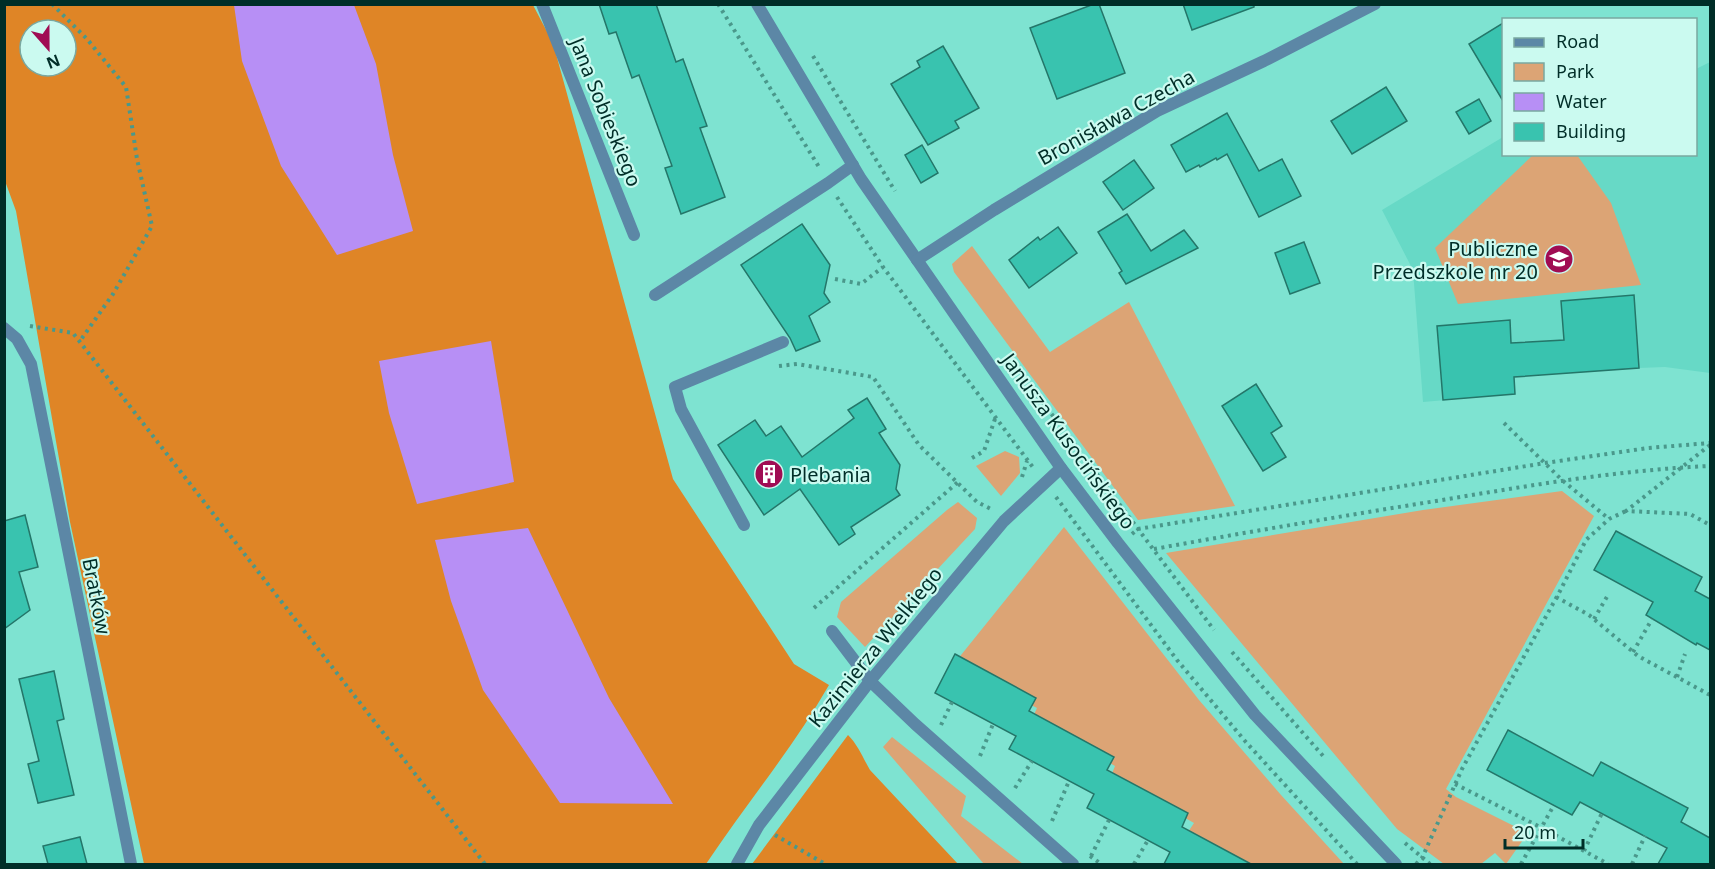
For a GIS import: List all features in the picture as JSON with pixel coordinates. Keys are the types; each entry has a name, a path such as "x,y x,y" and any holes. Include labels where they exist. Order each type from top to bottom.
{"street":[{"name":"Jana Sobieskiego","path":"542,4 634,235"},
{"name":"Janusza Kusocińskiego","path":"757,4 853,165 1061,468 1256,715 1396,864"},
{"name":"Bronisława Czecha","path":"917,260 994,210 1157,111 1264,61 1375,4"},
{"path":"655,295 853,165"},
{"name":"Bratków","path":"4,328 17,339 31,364 131,864"},
{"path":"744,525 681,409 675,387 783,342"},
{"name":"Kazimierza Wielkiego","path":"737,864 759,825 870,681 1004,521 1061,468"},
{"path":"832,631 870,681 915,724 1073,864"}],"path":[{"path":"52,4 87,39 126,87 137,159 152,226 113,294 80,341"},
{"path":"718,4 828,183 883,267 1177,660 1245,741 1358,864"},
{"path":"811,53 898,196"},
{"path":"835,279 861,284 883,267"},
{"path":"26,326 73,333 80,341 485,864"},
{"path":"776,366 797,364 873,377 919,445 977,502 992,509"},
{"path":"1025,379 1218,635"},
{"path":"972,458 984,451 996,416"},
{"path":"1504,423 1562,480 1609,519"},
{"path":"1138,529 1545,463 1648,448 1710,444"},
{"path":"1416,864 1422,858 1462,769 1586,540 1609,519 1626,511 1710,444"},
{"path":"1154,549 1562,480 1680,467 1710,466"},
{"path":"814,608 958,482"},
{"path":"1626,511 1690,514 1710,525"},
{"path":"1594,619 1608,595"},
{"path":"1556,597 1594,619 1633,652 1710,695"},
{"path":"1633,652 1652,619"},
{"path":"1226,645 1331,765"},
{"path":"1677,677 1685,654"},
{"path":"937,734 952,702"},
{"path":"976,765 993,724"},
{"path":"1011,794 1032,761"},
{"path":"1051,825 1069,781"},
{"path":"1455,784 1608,864"},
{"path":"1521,864 1554,806"},
{"path":"1584,851 1602,813"},
{"path":"1091,856 1109,820"},
{"path":"759,825 825,864"},
{"path":"1632,864 1645,836"},
{"path":"1399,837 1430,864"},
{"path":"1134,864 1148,840"}],"shaded area":[{"path":"4,5 533,5 553,43 673,479 794,664 829,685 800,731 706,864 144,864 70,522 16,211 5,181"},
{"name":"Publiczne Przedszkole nr 20","path":"1710,62 1710,373 1665,367 1639,368 1633,295 1562,301 1564,340 1511,343 1515,394 1423,402 1413,270 1382,210 1502,138 1502,156 1697,156 1697,68"},
{"path":"848,735 858,747 870,770 958,864 752,864"}],"green space":[{"path":"1532,156 1578,156 1611,203 1641,285 1458,304 1435,248"},
{"path":"972,246 1050,352 1129,302 1235,506 1138,520 954,272 952,264"},
{"path":"1005,451 1019,457 1020,473 1001,496 976,466"},
{"path":"1562,491 1594,516 1446,789 1456,797 1528,833 1506,864 1495,853 1481,864 1444,864 1397,829 1166,553 1423,510"},
{"path":"958,502 977,518 975,529 865,647 837,617 841,602"},
{"path":"1064,527 1199,700 1344,864 1241,864 1186,835 1194,823 1111,776 1115,766 1032,719 1037,708 953,665"},
{"path":"892,737 966,796 961,816 1023,864 984,864 883,747"}],"water":[{"path":"234,5 354,5 376,64 393,155 413,231 337,255 281,166 242,61"},
{"path":"491,341 514,482 417,504 389,413 379,361"},
{"path":"528,528 609,698 673,804 560,803 483,690 451,601 435,540"}],"building":[{"path":"599,4 656,4 676,62 683,59 707,126 700,128 725,197 681,214 665,168 672,166 639,75 632,78 616,32 609,34"},
{"path":"1099,4 1125,73 1057,99 1030,28"},
{"path":"1183,4 1254,4 1254,7 1192,30"},
{"path":"1502,24 1502,99 1469,44"},
{"path":"943,46 979,108 955,121 959,128 928,145 891,84 920,67 917,61"},
{"path":"1386,87 1407,121 1352,154 1331,121"},
{"path":"1479,99 1491,121 1469,134 1456,112"},
{"path":"1227,113 1259,171 1282,159 1301,196 1259,217 1227,154 1186,172 1171,145"},
{"path":"922,145 938,173 921,183 905,155"},
{"path":"1134,160 1154,188 1123,210 1103,182"},
{"path":"1127,214 1151,251 1184,230 1198,248 1126,284 1119,273 1122,271 1098,232"},
{"path":"802,224 830,265 824,293 830,302 809,316 820,341 796,351 790,338 741,265"},
{"path":"1058,227 1077,253 1029,288 1009,260 1038,237 1040,240"},
{"path":"1304,242 1320,283 1290,294 1275,253"},
{"path":"1634,295 1639,368 1514,377 1515,394 1443,400 1437,326 1510,320 1511,343 1564,340 1561,301"},
{"path":"1256,384 1282,426 1271,433 1286,457 1263,471 1222,406"},
{"path":"867,398 886,429 879,433 900,465 896,489 900,495 851,527 855,534 839,545 800,489 764,515 718,445 755,420 766,436 781,426 802,457 854,418 848,410"},
{"path":"25,515 38,567 19,572 30,610 4,629 4,521"},
{"path":"1616,531 1702,577 1695,591 1710,599 1710,650 1697,643 1696,645 1646,615 1653,602 1594,570"},
{"path":"955,654 1036,698 1029,711 1114,757 1107,770 1188,813 1182,827 1251,864 1164,864 1170,852 1087,808 1094,794 1009,749 1016,736 935,693"},
{"path":"54,671 64,719 57,721 74,795 38,803 28,764 39,761 19,679"},
{"path":"1508,730 1593,776 1601,762 1688,808 1681,822 1710,838 1710,864 1658,864 1667,848 1580,802 1572,815 1487,770"},
{"path":"80,837 87,864 48,864 43,846"}],"place":[{"name":"Publiczne Przedszkole nr 20","path":"1559,259"},
{"name":"Plebania","path":"769,474"}]}
